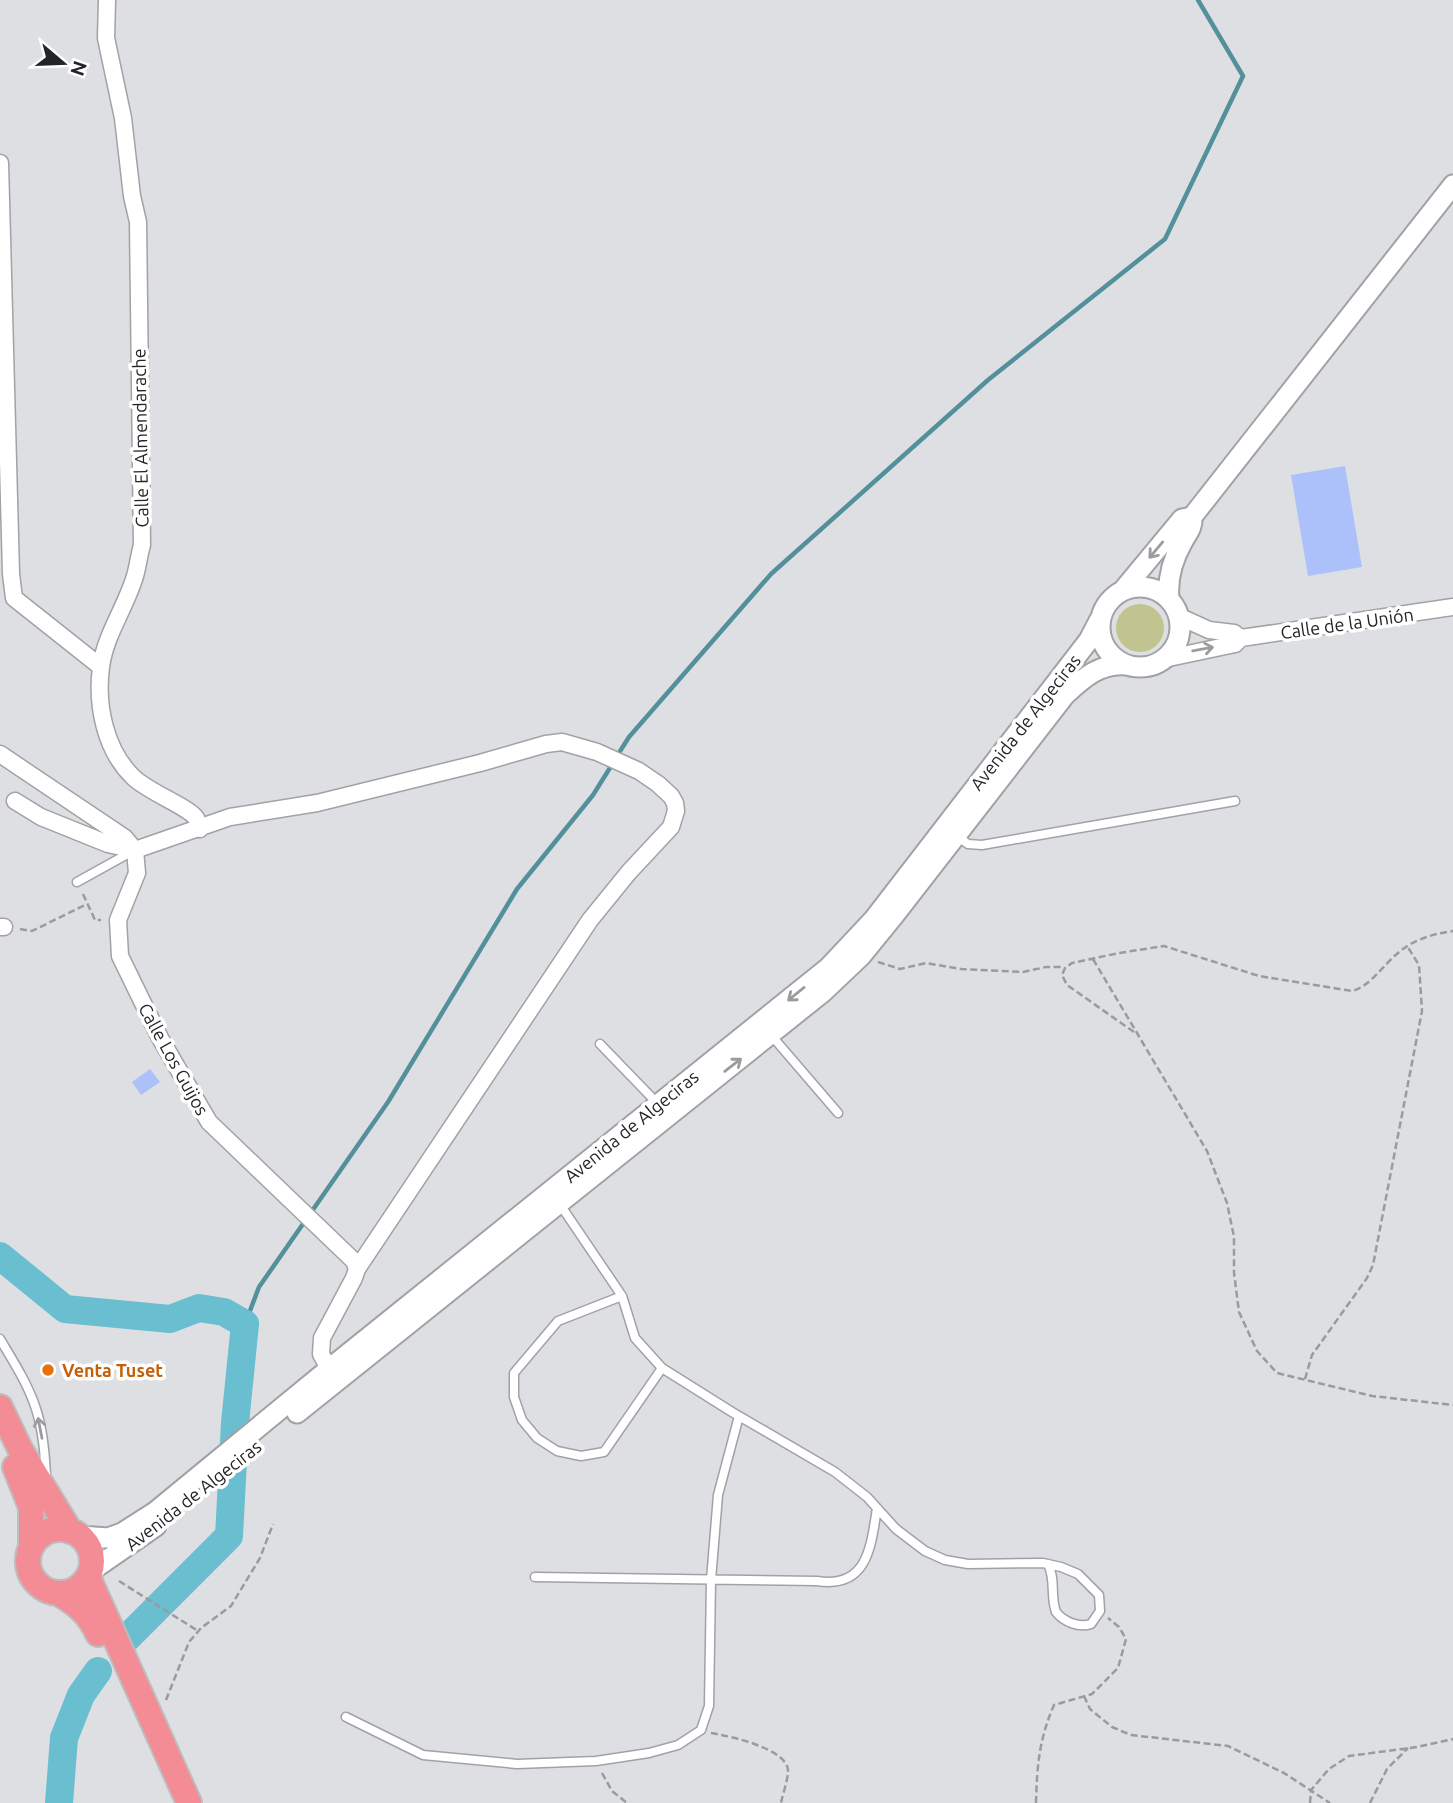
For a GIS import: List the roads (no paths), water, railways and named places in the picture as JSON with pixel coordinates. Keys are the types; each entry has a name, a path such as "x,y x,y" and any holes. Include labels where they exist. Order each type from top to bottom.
{"highway":[{"path":"0,1408 48,1496 75,1533 90,1548 92,1563 89,1574 75,1589 58,1593"},
{"path":"0,1436 27,1493 33,1522 30,1573 42,1587 79,1606 101,1625"},
{"path":"31,1547 48,1531 55,1529 75,1533"},
{"path":"89,1574 101,1625 148,1728 176,1803"},
{"path":"148,1728 189,1803"}],"street":[{"name":"Calle El Almendarache","path":"107,0 106,38 123,118 138,222 142,544 135,577 108,640 101,667 103,725 114,750 131,775 146,789 196,818 200,829"},
{"path":"0,163 11,574 7,596 101,667"},
{"path":"1192,517 1193,526 1182,542 1169,574 1179,635 1171,652 1164,659 1146,667 1127,665 1105,647 1100,619 1109,601 1124,589 1182,519 1192,517 1453,185"},
{"path":"1124,589 1143,586 1161,593 1174,607"},
{"name":"Calle de la Unión","path":"1174,607 1209,630 1234,633 1241,638"},
{"name":"Calle de la Unión","path":"1164,659 1235,644 1241,638 1453,607"},
{"name":"Avenida de Algeciras","path":"89,1574 120,1553 269,1426 329,1369 828,968 857,938 1089,640 1100,619"},
{"name":"Avenida de Algeciras","path":"269,1426 314,1399 823,992 862,956 1065,695 1097,669 1107,665 1127,665"},
{"path":"15,801 41,817 108,844 135,850 230,817 317,803 562,742 626,764 658,784 671,796 676,811 671,827 629,872 590,920 357,1269 322,1338 321,1354 329,1369 329,1377 315,1390 314,1399"},
{"path":"0,754 125,838 135,850"},
{"name":"Calle Los Guijos","path":"135,850 137,873 118,920 120,956 160,1038 209,1122 354,1261 357,1269"},
{"name":"Avenida de Algeciras","path":"75,1533 107,1538 122,1533 178,1501"}],"lane":[{"path":"956,836 968,844 982,845 1235,801"},
{"path":"77,882 135,850"},
{"path":"771,1035 838,1113"},
{"path":"600,1044 658,1104"},
{"path":"559,1203 622,1296 635,1338 662,1368 835,1472 867,1497 895,1529 925,1551 945,1560 968,1564 1048,1564 1078,1574 1094,1588 1101,1603 1094,1622 1087,1626 1073,1624 1060,1617 1054,1607 1053,1575 1048,1564"},
{"path":"622,1296 558,1321 514,1373 514,1397 522,1420 537,1438 557,1451 581,1456 604,1452 662,1368"},
{"path":"0,1339 18,1369 36,1409 44,1449 48,1496"},
{"path":"346,1717 423,1755 517,1764 596,1761 649,1753 678,1745 701,1730 709,1706 711,1580 718,1495 739,1416"},
{"path":"535,1577 831,1583 844,1580 864,1564 869,1553 877,1508"}],"waterway":[{"path":"617,756 629,737 771,574 988,380 1165,239 1243,76 1198,0"},
{"path":"245,1324 259,1287 388,1102 517,889 593,795 613,763"},
{"path":"0,1256 65,1309 170,1319 199,1308 224,1312 245,1324 235,1423 229,1536 123,1642"},
{"path":"59,1803 64,1738 81,1695 98,1671"}],"place":[{"name":"Venta Tuset","path":"48,1370"}]}
